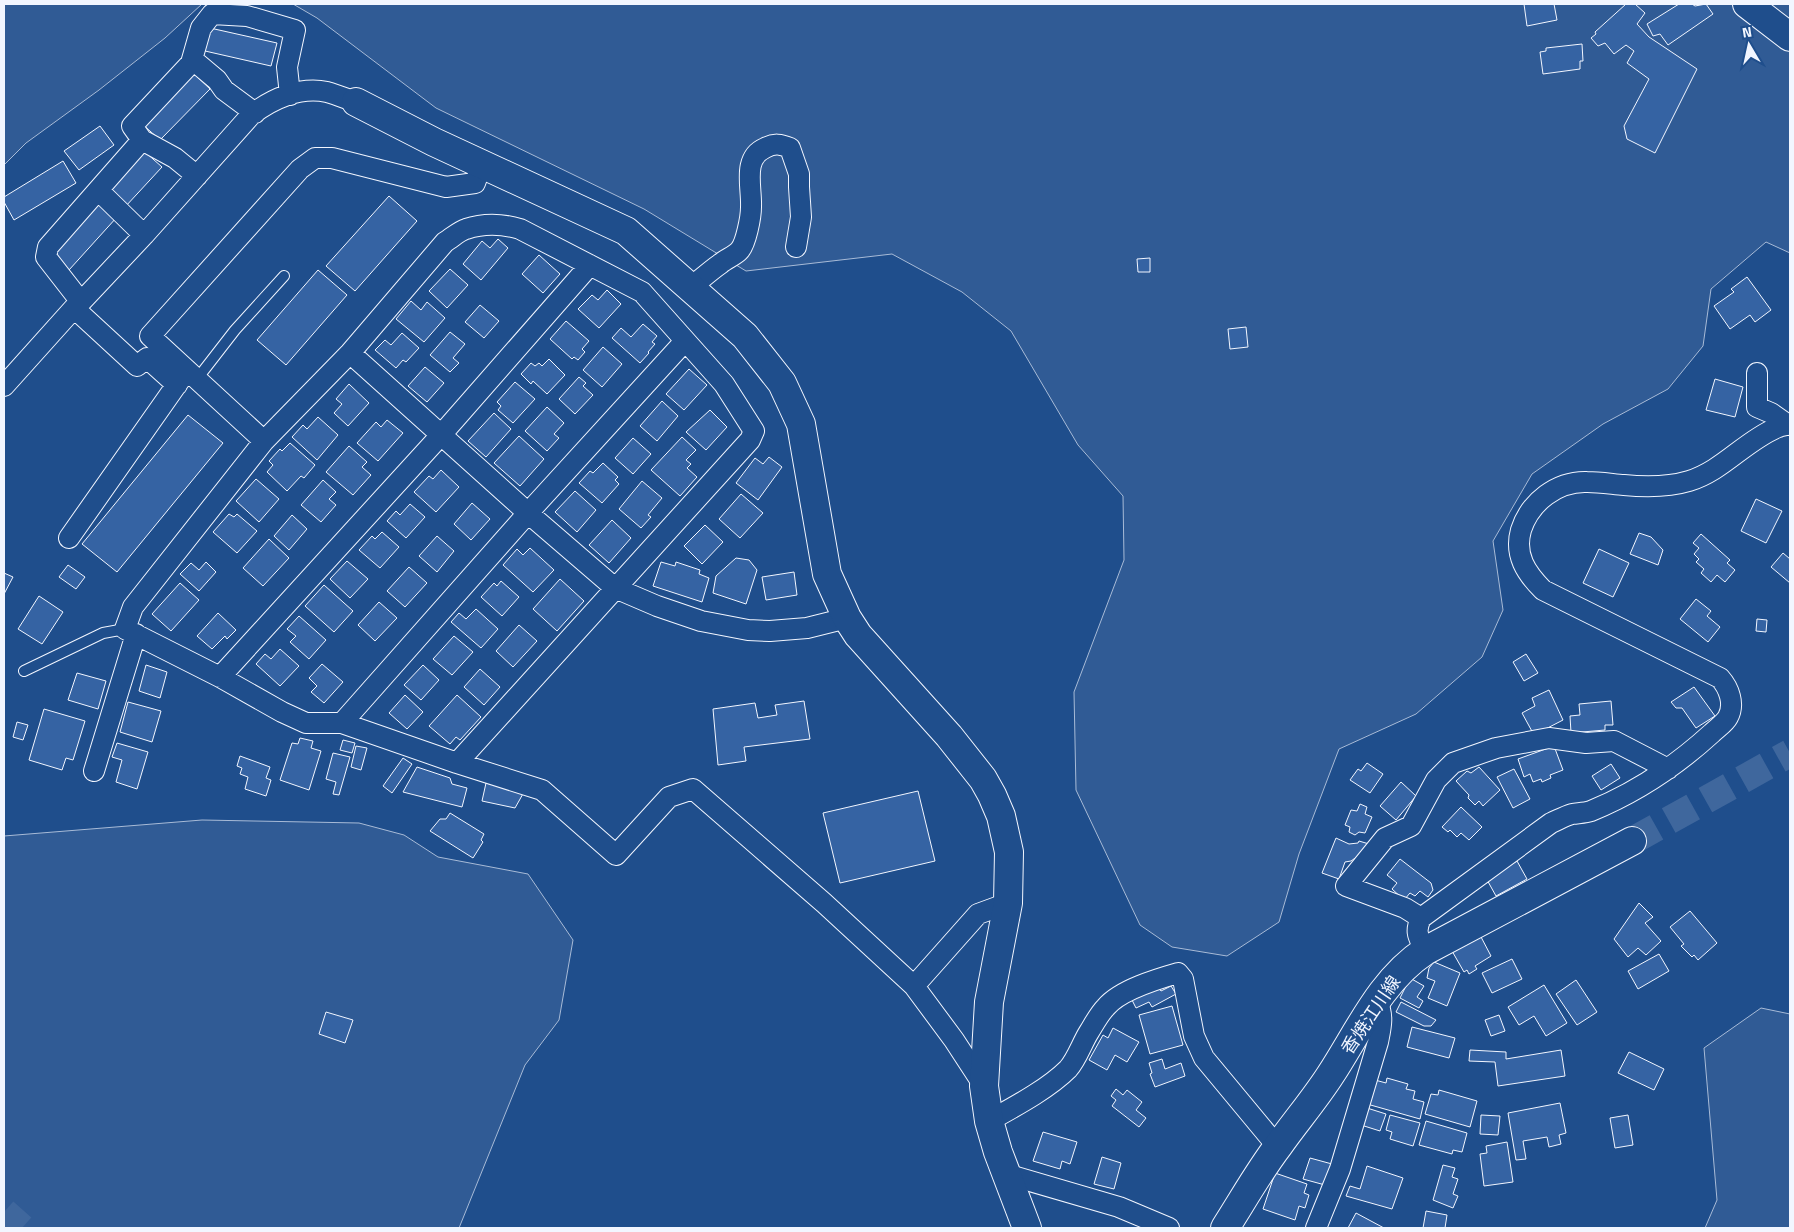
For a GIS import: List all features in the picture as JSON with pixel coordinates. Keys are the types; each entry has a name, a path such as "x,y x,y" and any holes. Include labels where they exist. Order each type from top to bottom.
{"street":[{"path":"1747,4 1790,37"},
{"path":"197,176 175,158 142,140 132,126 191,63 201,28 212,14 247,16 295,30 287,67 290,95"},
{"path":"192,59 217,80 224,90 255,113"},
{"path":"4,386 77,305 144,236 255,113 267,104 290,95 304,92 325,92 356,102 434,142 626,231 745,336 782,382 800,424 828,574 847,618 858,635 949,736 983,779 1001,816 1008,852 1008,903 989,1002 984,1086 988,1121 1027,1228"},
{"path":"142,140 48,247 46,257 77,305 137,366 147,358 187,378"},
{"path":"690,288 720,263 740,250 748,228 751,207 749,180 751,161 760,150 772,144 790,148 799,174 801,217 796,247"},
{"path":"264,441 187,378 150,336 300,169 315,158 332,158 446,187 475,183 482,164"},
{"path":"99,191 144,236"},
{"path":"94,771 131,632 133,607 264,441 350,353 446,242 465,229 492,224 508,225 520,229 642,292 724,384 754,431 750,440 457,763"},
{"path":"220,677 441,435 590,265"},
{"path":"342,722 528,513 685,341"},
{"path":"350,353 528,513 615,588 657,606 701,621 748,630 770,631 807,628 847,618"},
{"path":"1757,374 1757,407 1789,424"},
{"path":"69,538 187,378"},
{"path":"1425,951 1417,934 1417,926 1421,918 1551,823 1570,815 1589,811 1619,797 1668,769 1697,747 1728,717 1731,708 1728,686 1720,678 1543,590 1530,577 1522,560 1519,539 1526,517 1537,503 1553,490 1567,484 1585,482 1636,486 1665,485 1689,481 1711,472 1776,427 1789,424"},
{"path":"131,632 306,723 342,722 457,763 542,790 616,855 669,797 693,789 824,903 914,986 954,1040 984,1086"},
{"path":"1421,918 1405,908 1346,886 1385,838 1411,826 1436,780 1454,763 1496,748 1549,738 1586,743 1614,742 1668,769"},
{"name":"香焼江川線","path":"1225,1228 1277,1146 1330,1076 1398,973 1411,960 1632,841"},
{"path":"914,986 978,914 1008,903"},
{"path":"988,1121 1042,1089 1069,1068 1088,1033 1106,1006 1127,992 1154,980 1178,974 1183,979 1194,1036 1204,1058 1277,1146"},
{"path":"1316,1228 1340,1169 1378,1042 1382,1011 1378,1001"},
{"path":"1006,1174 1119,1207 1169,1228"}],"lane":[{"path":"187,378 235,330 284,276"},
{"path":"24,670 102,633 131,632"}],"shaded area":[{"path":"4,4 202,4 165,38 99,90 26,143 4,165"},
{"path":"293,4 1790,4 1790,253 1766,242 1711,289 1703,346 1668,389 1603,424 1532,474 1493,541 1503,610 1482,657 1416,714 1339,749 1299,854 1279,922 1227,956 1172,947 1140,925 1076,790 1074,692 1124,560 1123,496 1078,445 1011,331 962,292 892,254 746,271 644,209 436,108 317,18"},
{"path":"202,820 359,823 404,835 438,857 528,874 573,940 559,1020 525,1065 459,1228 4,1228 4,836"},
{"path":"1761,1008 1790,1014 1790,1228 1705,1228 1717,1200 1704,1048"}],"building":[{"path":"1524,4 1554,4 1557,20 1527,26"},
{"path":"1626,4 1635,4 1645,13 1637,24 1649,37 1697,69 1655,153 1627,139 1624,126 1649,79 1627,63 1634,51 1626,45 1614,54 1605,43 1598,46 1591,38 1596,34 1595,32"},
{"path":"1679,4 1692,4 1695,6 1706,4 1713,14 1668,45 1660,34 1653,36 1647,24"},
{"path":"210,28 277,43 271,66 205,51"},
{"path":"1582,44 1583,61 1580,61 1580,69 1543,74 1540,52 1546,51 1546,48"},
{"path":"191,71 210,89 160,140 141,123"},
{"path":"100,126 114,145 79,170 64,151"},
{"path":"144,151 162,167 125,207 107,190"},
{"path":"63,161 76,183 14,220 4,202 4,197"},
{"path":"389,196 417,221 355,291 326,266"},
{"path":"98,201 117,217 69,270 51,254"},
{"path":"498,239 508,248 481,280 463,264 482,241 490,248"},
{"path":"539,255 560,274 543,293 522,274"},
{"path":"1150,258 1150,272 1138,272 1137,259"},
{"path":"450,269 468,285 447,308 429,291"},
{"path":"318,270 347,295 286,365 257,340"},
{"path":"1747,277 1771,310 1755,322 1750,315 1730,329 1714,306 1734,292 1731,289"},
{"path":"607,290 621,304 599,328 578,309 592,295 598,300"},
{"path":"411,301 421,310 427,302 445,318 424,342 396,319"},
{"path":"480,305 499,321 484,338 465,322"},
{"path":"566,321 589,341 582,349 585,352 578,360 574,357 572,359 550,339"},
{"path":"643,324 657,336 652,342 655,344 640,363 612,338 621,328 631,337"},
{"path":"1246,327 1248,347 1230,349 1228,329"},
{"path":"450,332 465,344 453,358 459,363 450,372 430,355"},
{"path":"402,333 419,348 406,362 403,360 396,368 375,350 385,340 391,345"},
{"path":"603,347 622,364 602,387 583,370"},
{"path":"549,359 565,375 547,394 533,381 531,384 521,374 531,363 535,366 539,363 542,366"},
{"path":"425,367 444,383 427,402 408,386"},
{"path":"689,369 707,385 684,410 666,394"},
{"path":"579,377 586,383 583,386 593,395 575,414 559,399"},
{"path":"1715,379 1743,387 1735,417 1706,410"},
{"path":"515,382 535,399 513,423 498,410 501,406 497,402"},
{"path":"349,384 369,403 348,426 334,413 342,404 336,399"},
{"path":"662,401 678,416 657,441 640,426"},
{"path":"547,407 564,423 554,434 559,438 547,451 525,431"},
{"path":"710,410 727,427 706,450 686,432"},
{"path":"494,413 511,429 486,457 468,441"},
{"path":"188,415 223,443 117,572 82,544"},
{"path":"318,417 338,435 317,460 292,437 303,425 307,429"},
{"path":"387,420 403,433 378,461 357,443 376,422 381,427"},
{"path":"519,436 544,459 520,486 494,463"},
{"path":"682,437 696,450 686,460 691,464 687,468 697,477 680,496 651,470"},
{"path":"633,438 651,454 633,474 615,458"},
{"path":"290,443 315,465 304,478 301,476 287,491 267,472 273,465 269,461 280,449 282,451"},
{"path":"349,446 367,462 362,467 371,475 353,495 326,472"},
{"path":"769,457 782,467 758,500 736,483 755,458 763,464"},
{"path":"603,463 618,477 615,480 619,484 602,503 579,483 590,471 593,473"},
{"path":"441,470 459,487 436,512 414,492 429,476 433,479"},
{"path":"256,479 279,499 259,522 236,501"},
{"path":"323,480 336,492 329,499 336,505 321,522 301,505"},
{"path":"642,481 662,498 648,515 651,517 641,528 619,509"},
{"path":"575,491 596,510 577,532 555,512"},
{"path":"741,494 763,513 740,538 719,519"},
{"path":"1756,499 1782,511 1766,543 1741,531"},
{"path":"472,503 490,519 471,540 454,524"},
{"path":"410,504 425,517 406,538 387,521 396,511 400,515"},
{"path":"229,514 234,517 237,514 257,531 237,553 213,532"},
{"path":"292,515 307,529 289,550 274,536"},
{"path":"612,520 631,538 609,563 589,545"},
{"path":"705,525 723,542 702,564 684,546"},
{"path":"382,532 399,547 380,568 359,550 372,536 375,539"},
{"path":"1639,533 1651,537 1663,550 1658,565 1630,554"},
{"path":"1701,534 1730,560 1727,563 1735,570 1725,582 1717,575 1711,582 1701,573 1704,569 1696,562 1699,559 1694,554 1699,548 1693,543"},
{"path":"437,536 454,551 437,572 419,556"},
{"path":"269,539 289,558 263,586 243,568"},
{"path":"530,548 554,570 533,592 503,565 517,549 523,555"},
{"path":"1599,549 1629,563 1613,597 1583,583"},
{"path":"1783,553 1790,559 1790,583 1771,567"},
{"path":"736,558 749,560 757,570 746,604 713,593 716,576"},
{"path":"347,561 368,579 350,598 330,579"},
{"path":"206,562 216,572 199,591 180,574 191,563 199,570"},
{"path":"661,562 675,566 676,562 700,570 699,574 709,578 702,602 653,586"},
{"path":"68,565 85,577 76,589 59,577"},
{"path":"409,567 427,583 405,607 387,591"},
{"path":"794,572 797,595 766,600 762,577"},
{"path":"4,573 13,577 4,594"},
{"path":"560,579 584,601 557,631 533,609"},
{"path":"501,581 519,597 502,616 481,597 494,583 497,586"},
{"path":"180,583 199,600 171,631 152,614"},
{"path":"324,585 353,611 334,632 305,606"},
{"path":"39,596 63,612 42,644 18,629"},
{"path":"1696,599 1711,611 1707,616 1720,627 1708,642 1680,619"},
{"path":"379,602 397,618 375,641 358,625"},
{"path":"476,609 498,629 481,648 451,622 459,613 466,619"},
{"path":"218,613 236,630 227,639 225,636 212,649 197,636"},
{"path":"299,616 326,640 309,659 290,642 296,636 287,629"},
{"path":"1757,619 1767,620 1766,632 1756,631"},
{"path":"519,625 537,641 513,667 496,651"},
{"path":"454,636 473,652 452,675 433,659"},
{"path":"280,649 299,666 280,686 256,664 265,654 271,659"},
{"path":"1526,654 1538,673 1524,681 1513,662"},
{"path":"322,664 343,682 324,703 311,692 317,686 309,678"},
{"path":"146,665 167,672 160,698 139,691"},
{"path":"423,665 439,680 421,700 404,685"},
{"path":"480,669 500,687 484,705 464,687"},
{"path":"77,673 106,681 98,709 68,700"},
{"path":"1694,687 1715,716 1696,728 1682,708 1676,708 1671,702"},
{"path":"1549,690 1563,720 1534,735 1522,713 1535,706 1532,698"},
{"path":"405,695 423,712 407,729 389,713"},
{"path":"457,695 481,717 460,740 456,737 450,744 429,726"},
{"path":"804,701 810,739 744,747 746,761 718,765 713,709 755,703 758,718 777,715 775,705"},
{"path":"1611,701 1613,725 1605,725 1605,730 1571,733 1570,716 1580,715 1579,704"},
{"path":"128,702 161,711 152,742 120,732"},
{"path":"44,709 85,721 73,760 66,758 62,770 29,760"},
{"path":"17,722 28,725 23,740 13,737"},
{"path":"300,738 313,741 311,748 321,751 309,790 280,780 292,743 298,744"},
{"path":"343,740 355,743 352,753 340,750"},
{"path":"117,743 148,752 137,789 116,782 122,760 112,757"},
{"path":"356,746 367,748 361,770 351,767"},
{"path":"1554,746 1563,770 1550,775 1551,778 1542,782 1541,779 1533,782 1530,774 1524,777 1518,759"},
{"path":"333,753 350,757 339,795 333,794 336,782 326,779"},
{"path":"240,756 270,767 266,778 271,780 266,796 245,789 248,777 240,774 242,768 237,766"},
{"path":"403,758 412,764 392,793 383,786"},
{"path":"1367,763 1383,774 1370,793 1350,780 1358,769 1361,771"},
{"path":"1611,764 1620,778 1601,790 1592,776"},
{"path":"417,767 450,778 452,784 467,788 462,807 403,792"},
{"path":"1479,767 1500,790 1483,806 1479,801 1475,805 1468,798 1469,795 1456,781 1467,771 1471,773"},
{"path":"1514,769 1530,799 1513,808 1497,777"},
{"path":"1401,782 1416,796 1396,820 1380,806"},
{"path":"486,783 524,792 515,808 482,801"},
{"path":"918,791 935,861 840,883 823,813"},
{"path":"1360,804 1367,807 1365,814 1372,817 1365,833 1359,832 1355,835 1349,832 1350,827 1345,825 1351,810 1357,811"},
{"path":"1461,807 1482,827 1469,840 1461,833 1457,837 1450,830 1448,832 1442,827"},
{"path":"450,813 484,834 481,840 483,842 473,858 430,831 440,819 446,819"},
{"path":"1336,838 1349,844 1358,843 1359,841 1369,844 1358,856 1351,861 1345,862 1339,879 1322,873"},
{"path":"1400,859 1431,883 1433,890 1428,897 1420,891 1415,896 1410,893 1404,900 1392,889 1397,883 1387,875"},
{"path":"1517,861 1527,879 1496,896 1486,878"},
{"path":"1639,903 1653,917 1645,923 1661,941 1646,955 1638,948 1628,957 1614,939"},
{"path":"1690,911 1717,943 1698,960 1681,946 1684,944 1670,927"},
{"path":"1480,935 1491,956 1475,966 1477,969 1469,974 1467,970 1464,972 1452,951"},
{"path":"1659,954 1669,971 1638,989 1628,971"},
{"path":"1512,959 1522,979 1492,993 1482,973"},
{"path":"1434,962 1460,973 1447,1006 1428,998 1435,981 1427,978 1429,968"},
{"path":"1410,978 1424,986 1417,997 1423,1001 1419,1008 1400,998"},
{"path":"1576,980 1597,1012 1577,1025 1556,994"},
{"path":"1544,985 1567,1023 1546,1036 1534,1016 1519,1025 1508,1007"},
{"path":"1171,986 1176,994 1152,1007 1149,1002 1136,1008 1132,1000 1158,987 1161,991"},
{"path":"1401,1002 1436,1020 1431,1026 1424,1026 1396,1012"},
{"path":"1172,1006 1183,1045 1150,1054 1139,1015"},
{"path":"326,1012 353,1020 345,1043 319,1034"},
{"path":"1499,1015 1505,1031 1491,1036 1485,1020"},
{"path":"1412,1027 1455,1038 1449,1058 1407,1047"},
{"path":"1113,1028 1139,1042 1127,1062 1115,1055 1107,1070 1089,1060 1103,1035 1108,1038"},
{"path":"1470,1050 1506,1052 1506,1059 1561,1050 1565,1076 1498,1086 1495,1062 1469,1061"},
{"path":"1629,1052 1664,1069 1654,1090 1618,1073"},
{"path":"1162,1059 1165,1069 1181,1063 1185,1076 1155,1087 1150,1074 1152,1073 1149,1063"},
{"path":"1387,1078 1408,1084 1406,1089 1415,1091 1413,1099 1424,1102 1420,1119 1367,1104 1375,1080 1386,1083"},
{"path":"1116,1089 1123,1095 1127,1090 1142,1102 1136,1110 1146,1118 1139,1127 1112,1106 1116,1100 1111,1096"},
{"path":"1439,1090 1477,1101 1470,1127 1425,1114 1431,1094 1438,1095"},
{"path":"1560,1103 1566,1133 1559,1135 1561,1144 1549,1147 1547,1137 1523,1141 1526,1159 1516,1160 1508,1113"},
{"path":"1367,1108 1386,1114 1380,1131 1361,1125"},
{"path":"1390,1115 1420,1123 1413,1146 1390,1139 1392,1132 1386,1130"},
{"path":"1481,1115 1500,1116 1498,1135 1480,1134"},
{"path":"1628,1115 1633,1145 1615,1148 1610,1118"},
{"path":"1426,1121 1467,1133 1462,1152 1453,1150 1452,1154 1419,1145"},
{"path":"1043,1132 1077,1142 1070,1164 1062,1161 1060,1169 1033,1161"},
{"path":"1507,1142 1513,1182 1484,1186 1480,1154 1487,1153 1486,1146"},
{"path":"1102,1157 1121,1163 1114,1189 1094,1184"},
{"path":"1310,1158 1332,1164 1325,1185 1303,1179"},
{"path":"1443,1165 1455,1168 1452,1177 1458,1179 1453,1194 1458,1196 1453,1208 1433,1200"},
{"path":"1367,1166 1403,1178 1392,1209 1346,1196 1350,1186 1360,1189"},
{"path":"1275,1173 1307,1184 1304,1193 1309,1195 1305,1208 1299,1206 1295,1220 1263,1209"},
{"path":"1426,1211 1447,1215 1445,1228 1423,1228"},
{"path":"1356,1213 1384,1228 1348,1228"}],"tunnel":[{"path":"1632,841 1790,753"},
{"path":"4,1212 22,1228"}]}
